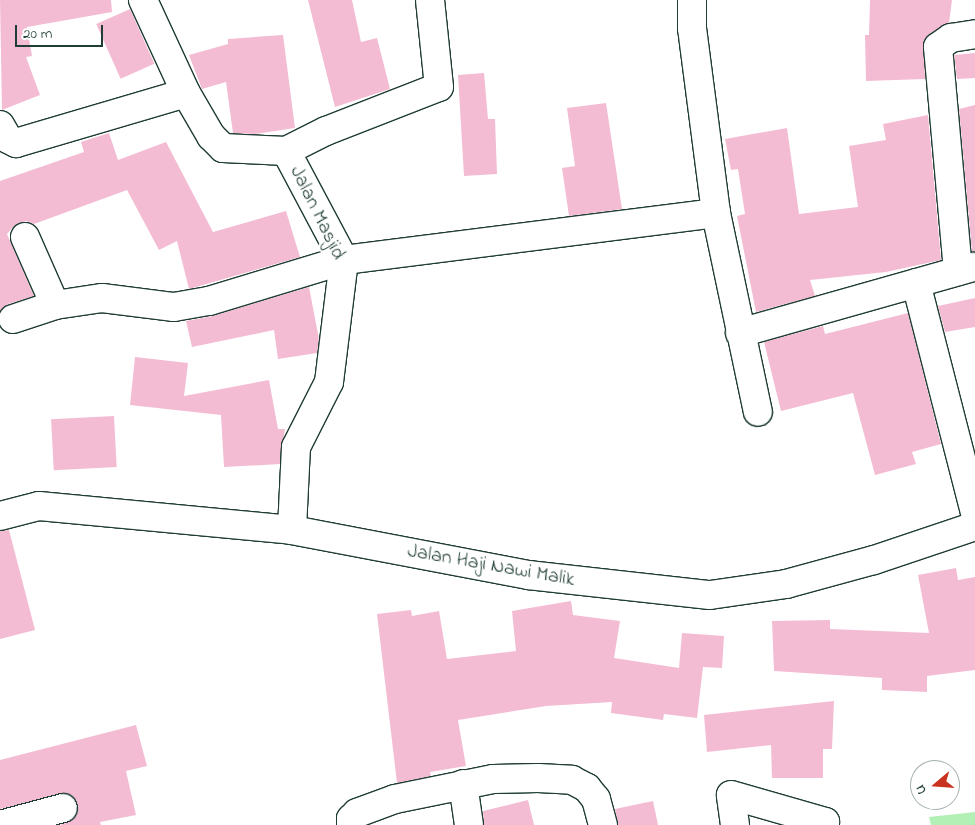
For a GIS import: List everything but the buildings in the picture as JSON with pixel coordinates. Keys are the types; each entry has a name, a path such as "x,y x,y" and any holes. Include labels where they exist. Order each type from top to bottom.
{"street":[{"name":"Jalan Masjid","path":"143,0 186,93 212,136 223,148 286,151 344,260 329,382 296,448 292,530"},
{"path":"286,151 326,131 438,87 430,0"},
{"path":"692,0 692,28 716,213 758,412"},
{"path":"740,333 966,269 938,47 951,38 975,34"},
{"path":"0,124 8,139 16,143 78,122 186,93"},
{"path":"13,319 55,305 102,298 174,307 209,301 344,260 716,213"},
{"path":"25,237 55,305"},
{"path":"916,282 975,513"},
{"name":"Jalan Haji Nawi Malik","path":"0,516 40,506 292,530 528,575 710,596 786,584 874,560 975,526"},
{"path":"351,825 351,819 357,813 370,807 463,784 502,779 572,780 587,788 596,799 603,823"},
{"path":"463,784 469,825"},
{"path":"735,825 731,795 825,822 825,825"},
{"path":"0,825 63,808"}],"green space":[{"path":"975,812 975,825 931,825 929,817"}]}
